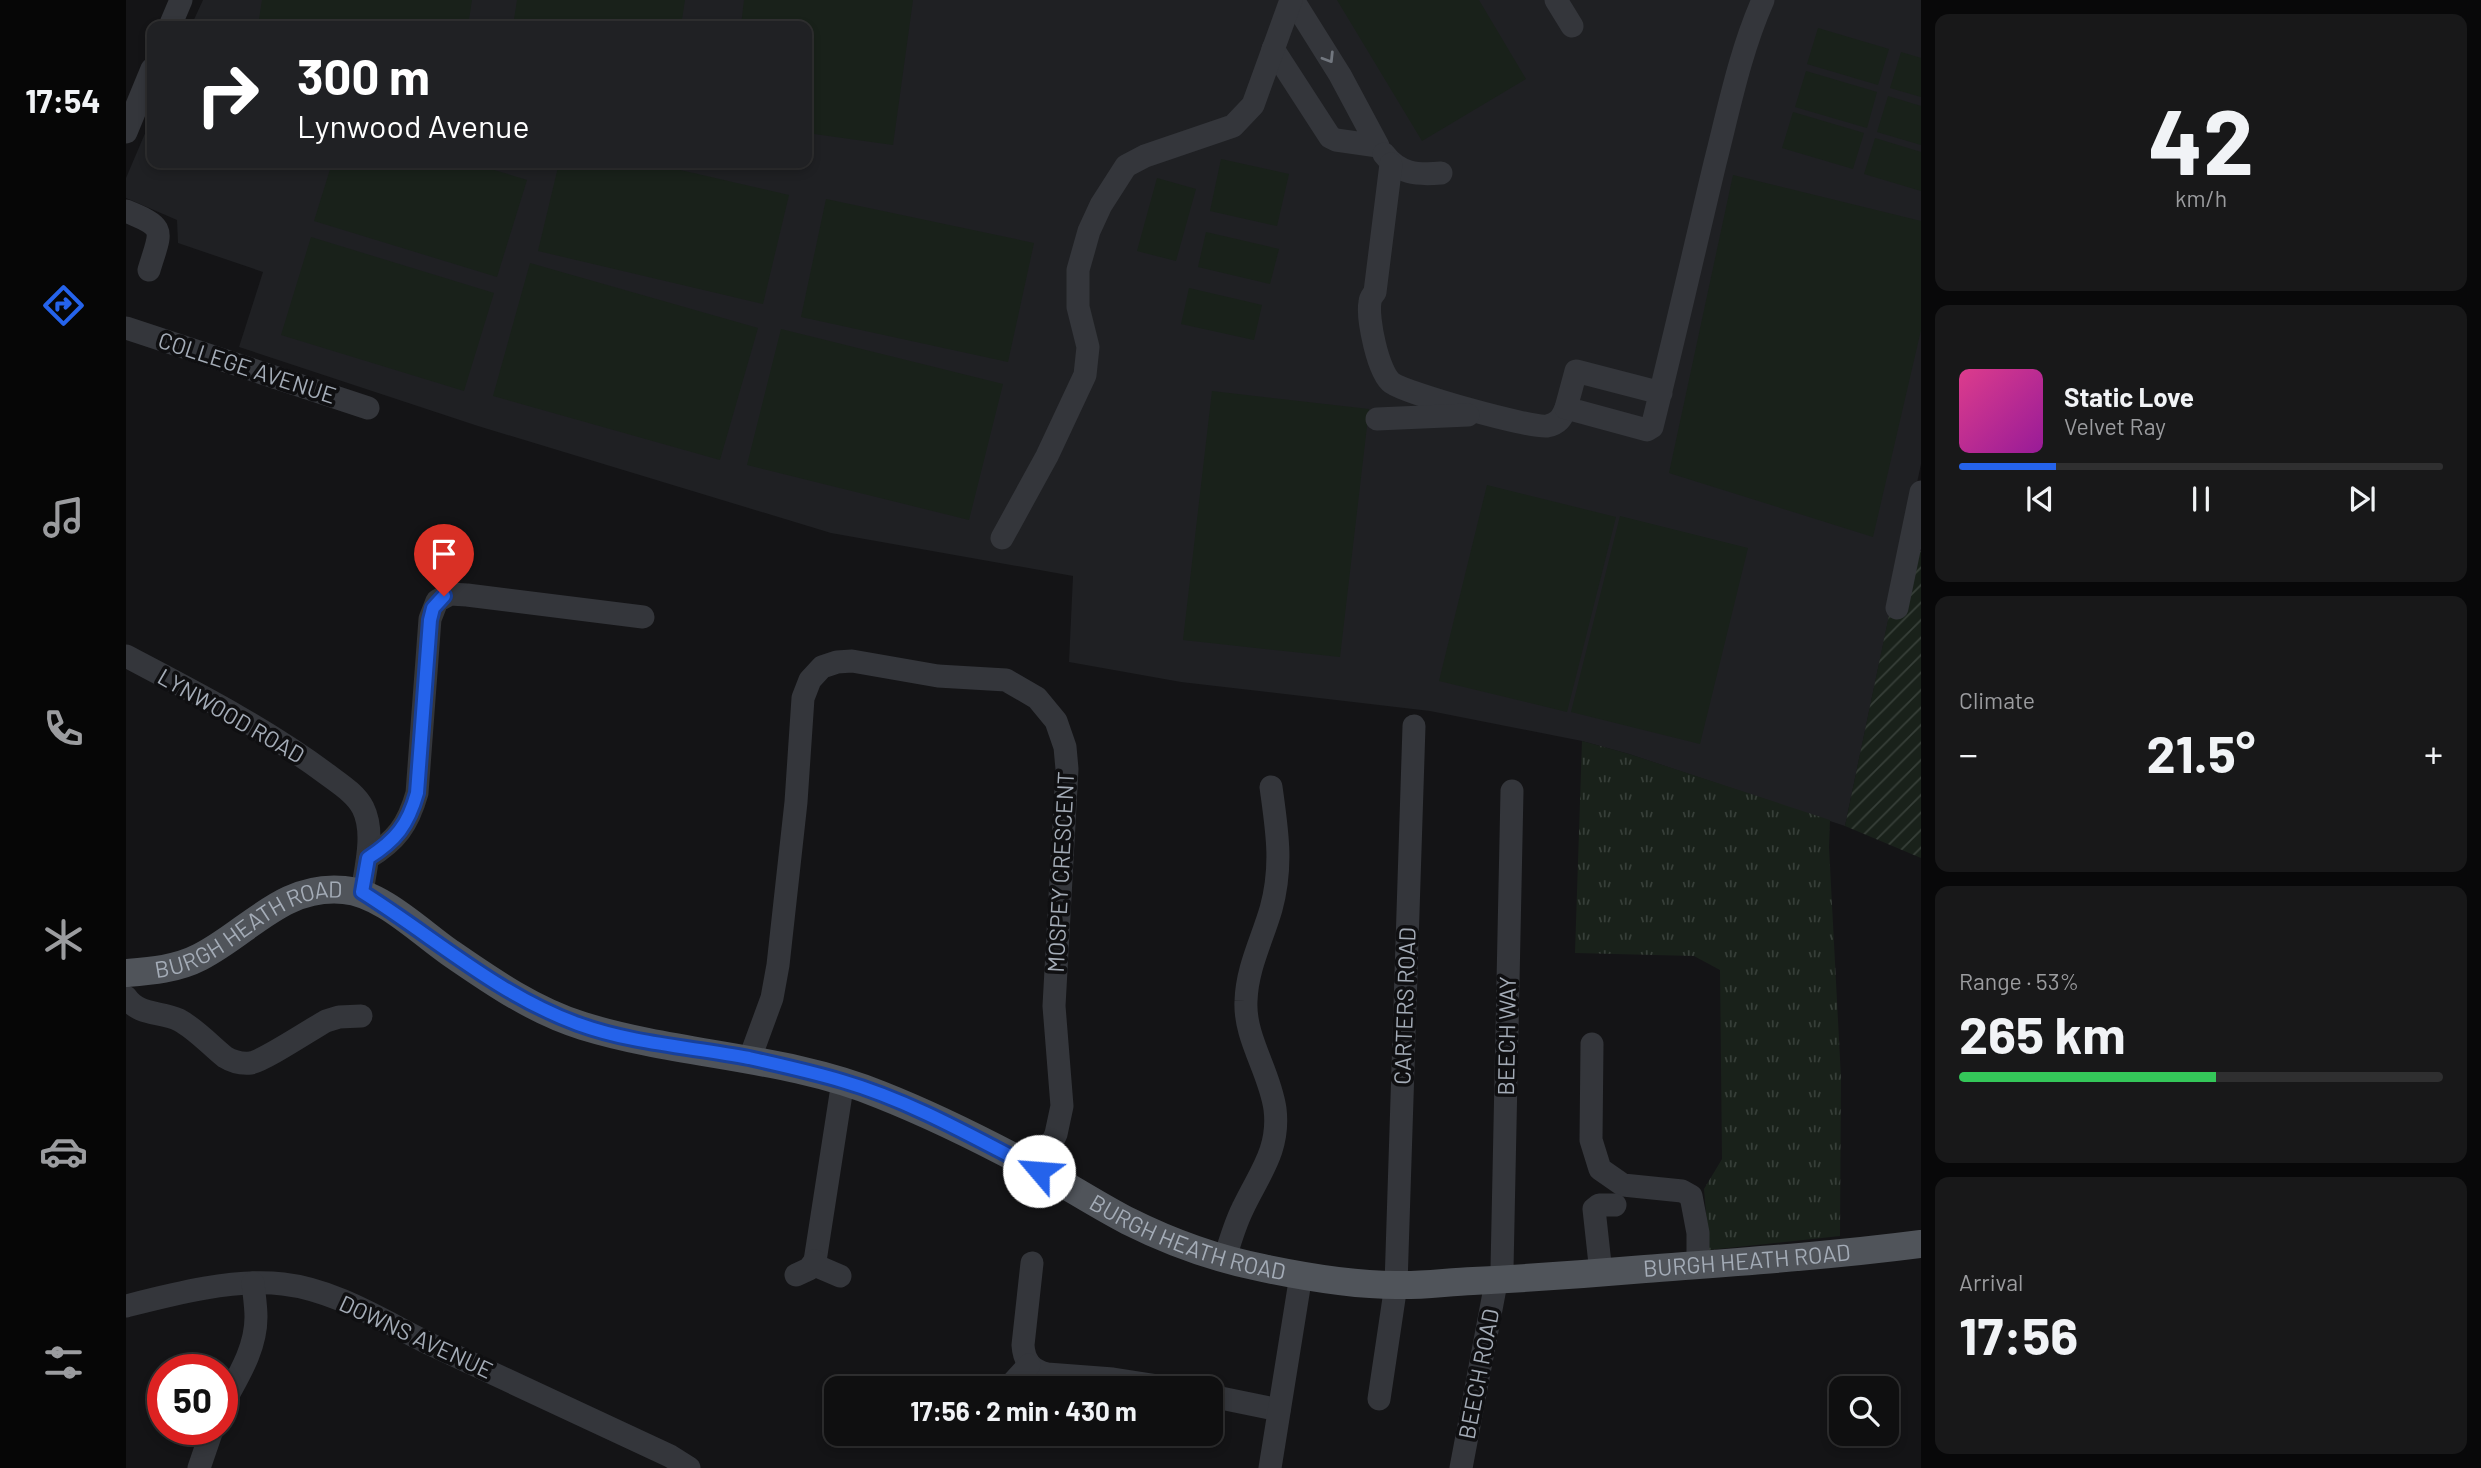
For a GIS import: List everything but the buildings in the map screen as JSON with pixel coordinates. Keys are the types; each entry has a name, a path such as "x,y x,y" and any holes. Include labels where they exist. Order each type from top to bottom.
{"main road":[{"name":"BURGH HEATH ROAD","path":"126,973 159,970 203,956 273,906 294,896 316,890 362,892 401,916 494,982 538,1008 580,1025 643,1042 750,1058 843,1081 875,1092 940,1120 1146,1229 1224,1258 1301,1275 1396,1285 1839,1255 1921,1244"}],"street":[{"path":"172,21 181,0"},
{"path":"1002,538 1047,456 1085,375 1088,347 1078,307 1078,270 1089,231 1101,205 1126,166 1145,156 1233,126 1253,105 1292,0"},
{"path":"1292,0 1340,75 1385,155 1375,292 1370,302 1375,351 1390,382 1410,392 1532,426 1556,423 1562,418 1576,371 1661,393"},
{"path":"1556,0 1572,26"},
{"path":"1566,408 1647,430 1652,427 1737,74 1763,0"},
{"path":"1273,48 1330,137 1385,155 1418,175 1441,173"},
{"path":"126,131 147,81"},
{"path":"126,211 151,221 157,227 159,236 149,270"},
{"name":"COLLEGE AVENUE","path":"126,328 368,408"},
{"path":"1408,418 1410,392"},
{"path":"1377,419 1468,415 1476,410"},
{"path":"1897,607 1921,492"},
{"path":"368,858 394,838 411,814 417,793 430,620 437,601 444,596 459,594 643,617"},
{"name":"LYNWOOD ROAD","path":"126,656 247,720 305,758 345,789 362,806 367,819 368,858 362,892"},
{"name":"MOSPEY CRESCENT","path":"750,1058 772,998 778,965 796,802 803,698 810,680 822,667 836,662 852,661 938,676 1006,680 1037,698 1056,720 1065,747 1067,769 1054,1006 1062,1106 1056,1135 1039,1171"},
{"name":"CARTERS ROAD","path":"1379,1399 1396,1285 1414,726"},
{"path":"1224,1258 1237,1221 1273,1146 1273,1101 1249,1027 1245,1004 1250,974 1270,910 1279,864 1270,787"},
{"name":"BEECH WAY","path":"1498,1279 1502,1269 1512,791"},
{"path":"126,998 144,1012 159,1013 184,1023 228,1059 238,1063 253,1062 326,1021 339,1017 361,1016"},
{"path":"1591,1044 1591,1140 1600,1168 1623,1185 1682,1191 1691,1196 1698,1233 1698,1265"},
{"path":"840,1276 819,1268 806,1268 843,1081"},
{"path":"1601,1273 1594,1209 1599,1205 1615,1205"},
{"path":"1032,1263 1023,1356 1037,1371 1073,1376"},
{"path":"1270,1468 1301,1275"},
{"name":"BEECH ROAD","path":"1461,1468 1498,1279"},
{"path":"238,1376 254,1340 256,1318 253,1283"},
{"name":"DOWNS AVENUE","path":"126,1306 223,1286 253,1283 307,1288 350,1304 670,1456 689,1468"},
{"path":"1019,1376 1029,1365"},
{"path":"1223,1398 1279,1410"},
{"path":"200,1468 207,1445"}],"shaded area":[{"path":"203,0 1921,0 1921,464 1845,826 1582,741 1430,711 1181,682 1069,662 1073,576 831,533 478,426 239,347 263,272 178,243 177,220 126,198 126,178 147,129 147,168 812,168 812,21 193,21"}],"green space":[{"path":"262,0 472,0 469,21 259,21"},
{"path":"517,0 685,0 682,21 514,21"},
{"path":"744,0 913,0 893,145 812,134 812,21 742,21"},
{"path":"1337,0 1479,0 1526,79 1422,141"},
{"path":"1818,28 1889,49 1878,85 1807,64"},
{"path":"1901,52 1921,58 1921,97 1890,88"},
{"path":"1806,71 1877,92 1867,128 1795,107"},
{"path":"1888,96 1921,106 1921,145 1877,132"},
{"path":"1793,112 1864,133 1853,169 1782,148"},
{"path":"1875,138 1921,152 1921,191 1864,174"},
{"path":"1221,159 1289,174 1277,226 1210,211"},
{"path":"330,168 487,168 527,180 497,277 314,221"},
{"path":"558,168 672,168 789,195 763,304 538,251"},
{"path":"1733,175 1921,221 1921,330 1873,537 1669,473"},
{"path":"1157,178 1196,189 1176,261 1137,251"},
{"path":"826,199 1034,243 1008,362 801,317"},
{"path":"1206,232 1279,249 1270,284 1198,267"},
{"path":"311,237 494,293 464,391 281,335"},
{"path":"530,263 758,328 720,460 493,396"},
{"path":"1189,288 1262,305 1254,340 1181,324"},
{"path":"781,329 1003,384 969,520 747,465"},
{"path":"1212,391 1369,409 1340,657 1183,640"},
{"path":"1487,485 1616,517 1567,712 1439,681"},
{"path":"1620,516 1748,548 1700,744 1571,712"},
{"path":"1903,548 1921,551 1921,858 1845,826"},
{"path":"1582,741 1830,820 1829,847 1841,1078 1840,1236 1709,1250 1704,1189 1722,1159 1720,970 1694,956 1575,953"}],"route":[{"path":"444,596 437,601 430,620 417,793 411,814 400,831 388,845 368,858 362,892 401,916 494,982 538,1008 580,1025 643,1042 750,1058 843,1081 940,1120 1039,1171"}]}
